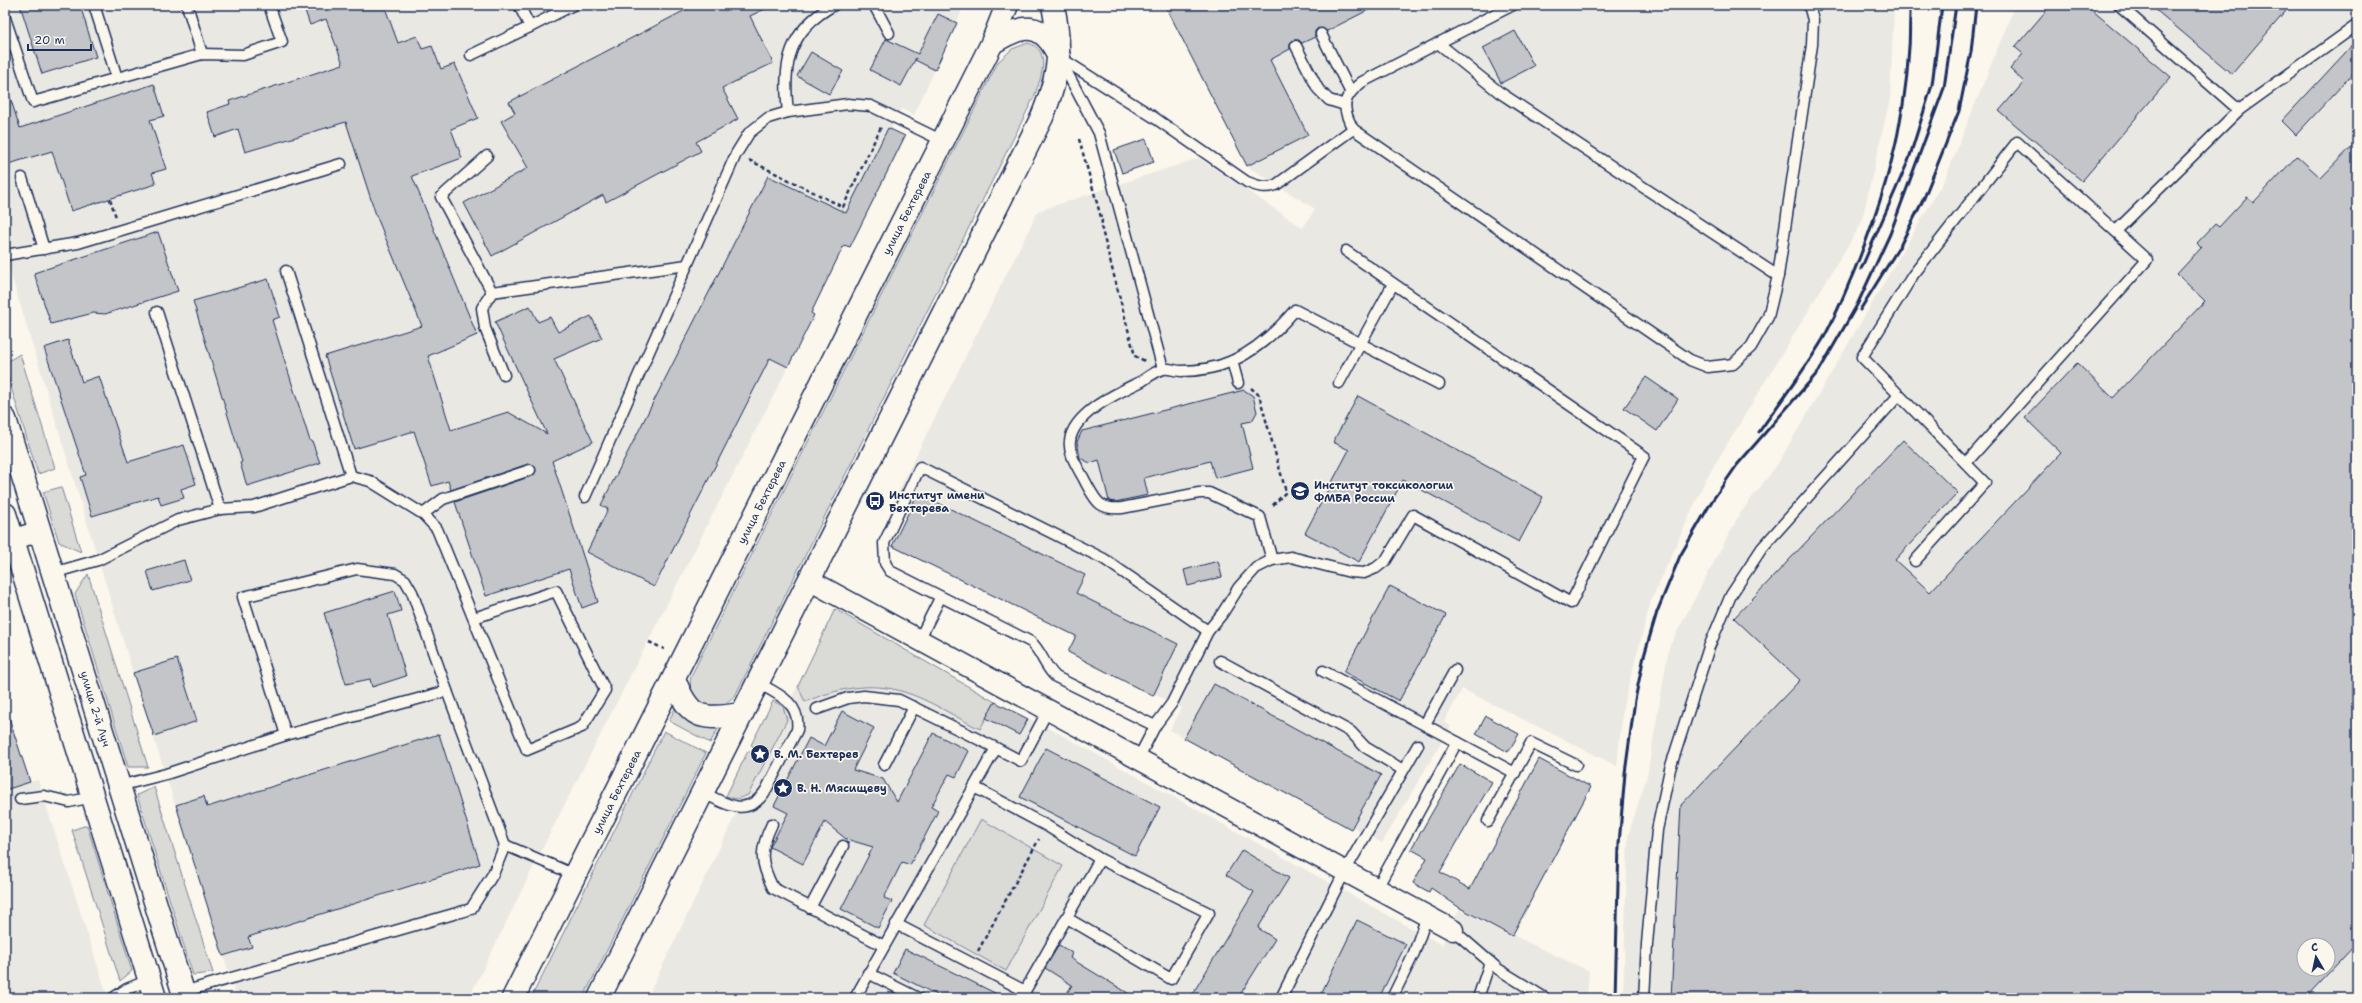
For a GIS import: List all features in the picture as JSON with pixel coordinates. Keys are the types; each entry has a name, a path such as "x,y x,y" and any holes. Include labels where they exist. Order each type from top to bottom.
{"street":[{"name":"улица Бехтерева","path":"513,998 992,43 1007,5"},
{"path":"599,998 1042,117 1054,88 1060,57 1058,31 1053,5"},
{"path":"992,43 1019,28 1033,28 1045,34 1055,47 1060,57"},
{"name":"улица 2-й Луч","path":"5,419 184,995"},
{"path":"5,514 9,540 93,797 152,989"},
{"path":"9,540 40,531"},
{"path":"809,580 1453,930"},
{"path":"674,679 682,699 690,709 699,715 712,718 742,714"}],"lane":[{"path":"94,5 117,78"},
{"path":"187,5 202,54"},
{"path":"5,18 33,102 202,54 243,55 282,42 269,5"},
{"path":"519,5 530,27"},
{"path":"471,55 573,5"},
{"path":"788,112 785,84 788,57 800,33 821,12 834,5"},
{"path":"874,5 889,33"},
{"path":"1513,5 1362,82 1350,91 1344,105 1347,117 1353,128 1690,360 1708,367 1733,364 1751,347 1768,317 1778,276 1812,45 1813,20 1809,5"},
{"path":"2119,5 2239,110"},
{"path":"2116,231 2239,110 2356,27"},
{"path":"1321,34 1350,91"},
{"path":"1438,44 1499,92 1778,276"},
{"path":"1296,46 1318,89 1329,100 1344,105"},
{"path":"1060,57 1152,116 1247,182 1257,186 1269,187 1276,185 1353,128"},
{"path":"1060,57 1099,133 1163,369"},
{"path":"585,497 736,154 749,133 768,118 788,112 848,104 871,106 943,141"},
{"path":"1915,561 1985,483 1862,357 1913,274 2016,142 2147,260 1966,463"},
{"path":"487,156 441,197 492,292"},
{"path":"5,254 78,243 341,164"},
{"path":"22,178 44,249"},
{"path":"1138,759 1155,726 1172,703 1208,631 1222,614 1239,587 1256,568 1272,560 1291,557 1350,572 1364,573 1376,568 1386,560 1413,515 1571,603 1644,456 1346,251"},
{"path":"492,292 687,265"},
{"path":"286,271 351,476"},
{"path":"1339,383 1393,284"},
{"path":"492,292 482,308 485,328 504,374"},
{"path":"1272,560 1260,517 1209,493 1199,493 1109,509 1101,506 1094,498 1071,454 1071,434 1088,413 1109,398 1163,369 1180,371 1206,369 1232,361 1254,348 1277,331 1295,310 1439,384"},
{"path":"157,312 220,509"},
{"path":"1232,361 1238,383"},
{"path":"1644,998 1657,830 1670,769 1709,647 1731,595 1762,548 1899,395"},
{"path":"1155,726 1056,677 1047,668 1038,648 1031,642 940,598 890,571 885,563 883,553 884,543 920,467 1104,559 1208,631"},
{"path":"423,514 443,499 530,470"},
{"path":"53,573 98,560 178,520 220,509 254,507 351,476 370,482 423,514 437,529 526,750 582,727 605,690 556,591 474,618"},
{"path":"184,995 471,909 493,874 505,845 446,691 412,592 405,580 395,574 356,569 242,597 286,735"},
{"path":"920,640 940,598"},
{"path":"1220,661 1351,732 1365,747 1403,770"},
{"path":"1425,724 1455,670"},
{"path":"1323,671 1515,773"},
{"path":"702,792 732,806 752,805 760,799 766,790 797,730 798,720 796,710 790,702 758,683"},
{"path":"119,786 166,774 286,735 446,691"},
{"path":"817,709 832,702 864,696 899,700 1021,761 1048,710"},
{"path":"884,765 914,707"},
{"path":"1376,888 1457,742"},
{"path":"1488,821 1531,743 1576,765"},
{"path":"1281,998 1345,871 1418,746"},
{"path":"855,998 996,748"},
{"path":"974,788 1047,826 1100,858 1208,913 1171,979 1067,918"},
{"path":"20,799 44,796 69,802 93,797"},
{"path":"772,824 763,842 762,857 764,870 773,888 884,946"},
{"path":"505,845 575,875"},
{"path":"810,908 842,846"},
{"path":"896,924 971,963 1024,995 1100,858"},
{"path":"1392,998 1414,953 1427,916"},
{"path":"1453,930 1490,962 1545,998"},
{"path":"1478,998 1490,962"},
{"path":"868,973 918,998"},
{"path":"113,998 127,989 152,989"}],"path":[{"path":"736,154 843,207 887,114"},
{"path":"1079,139 1102,221 1101,226 1135,356 1163,369"},
{"path":"1238,383 1252,388 1259,395 1286,492 1260,517"},
{"path":"649,642 666,650"},
{"path":"971,963 1047,826"}],"shaded area":[{"path":"5,5 964,6 914,115 901,109 896,118 891,129 905,136 898,153 850,247 844,245 811,313 814,315 543,847 469,998 237,998 133,673 5,255"},
{"name":"Институт токсикологии ФМБА России","path":"1165,5 1894,5 1890,99 1861,224 1706,479 1651,601 1623,707 1617,766 1462,689 1444,722 1451,726 1382,843 1353,827 1351,829 1170,730 1182,708 1154,694 1153,696 1068,652 1075,636 892,546 908,511 893,502 1038,211 1199,158 1303,228 1315,209 1247,166"},
{"path":"2015,5 2357,5 2357,998 1623,998 1628,836 1647,776 1669,647 1739,515 1777,465 1945,179"},
{"path":"1028,43 1036,47 1040,52 1043,66 1034,97 736,694 729,701 721,705 704,705 693,695 690,686 691,676 998,62 1012,49"},
{"path":"20,354 55,468 38,474 5,368 5,363"},
{"path":"61,487 81,552 59,542 43,492"},
{"path":"88,574 148,767 128,767 75,594"},
{"path":"835,609 995,702 1058,733 1442,945 1459,910 1589,971 1587,998 647,998"},
{"path":"835,609 995,702 980,729 923,699 892,689 879,687 853,688 828,693 805,702 798,686"},
{"path":"773,701 783,706 787,720 748,795 737,799 726,796 748,751 761,758 764,752 751,745"},
{"path":"5,704 30,782 38,780 108,998 5,998"},
{"path":"675,708 689,722 700,727 718,729 710,743 669,721"},
{"path":"664,731 706,753 583,998 531,998"},
{"path":"154,787 213,973 193,975 137,795"},
{"path":"981,819 1063,866 1006,971 924,925"},
{"path":"87,825 132,971 120,981 72,830"}],"building":[{"path":"20,5 80,5 96,57 42,74"},
{"path":"303,5 384,5 398,43 417,36 422,49 432,46 441,69 455,64 478,118 451,129 462,158 412,176 477,335 428,356 451,430 508,412 547,434 495,322 530,306 538,322 550,317 558,332 591,316 602,338 554,359 593,442 552,461 598,602 582,608 569,569 486,596 455,502 532,476 536,471 534,465 528,464 451,490 448,481 432,486 414,431 354,449 325,356 422,326 376,215 346,122 245,152 238,129 215,137 207,112 230,104 229,101 343,64 326,19 310,25"},
{"path":"695,5 773,5 750,16 773,63 722,88 738,119 696,142 701,151 606,202 603,195 492,256 464,203 528,168 501,121 515,113 509,102"},
{"path":"1165,5 1378,5 1327,31 1318,28 1315,31 1315,37 1302,43 1299,40 1293,40 1290,43 1290,49 1270,60 1308,135 1247,166"},
{"path":"2051,5 2086,5 2171,77 2082,181 1999,111 2024,82 2010,69 2023,54 2015,47"},
{"path":"2150,5 2291,5 2232,74"},
{"path":"938,14 957,23 935,70 915,60 916,58 901,86 870,70 886,39 918,54"},
{"path":"1515,31 1534,66 1501,83 1483,48"},
{"path":"2357,40 2357,69 2296,135 2282,121"},
{"path":"811,52 843,71 829,94 797,76"},
{"path":"154,84 164,116 150,120 166,169 152,173 156,184 71,211 52,151 5,165 5,92 8,91 20,128"},
{"path":"888,128 905,136 850,247 844,245 811,313 814,315 788,367 770,358 654,587 587,552 608,509 601,505 768,176 846,213"},
{"path":"1146,139 1154,162 1122,173 1114,150"},
{"path":"2357,141 2357,943 2336,965 2336,937 2296,937 2296,977 2325,977 2305,998 1671,998 1681,805 1800,680 1734,618 1903,440 1958,493 1895,560 1930,592 2061,453 2025,418 2077,363 2113,398 2205,301 2177,274 2201,248 2197,243 2215,224 2219,227 2247,197 2254,202 2297,156 2321,178"},
{"path":"158,232 178,291 105,314 93,313 51,324 34,273"},
{"path":"268,279 280,317 272,320 310,441 312,441 320,463 247,486 240,463 242,462 193,301"},
{"path":"68,340 82,382 99,376 128,462 184,445 196,484 181,489 184,498 161,505 158,496 92,516 80,477 86,475 44,348"},
{"path":"1646,377 1678,399 1657,431 1624,408"},
{"path":"1244,390 1253,396 1257,412 1252,421 1242,423 1253,468 1215,478 1210,461 1144,478 1148,495 1115,502 1109,501 1099,460 1090,463 1080,458 1077,442 1082,431"},
{"path":"1358,396 1543,497 1519,542 1403,480 1359,562 1305,533 1349,450 1333,442"},
{"path":"918,493 1085,575 1076,593 1178,644 1153,696 1068,652 1076,636 892,546"},
{"path":"184,560 190,580 153,591 147,571"},
{"path":"1218,561 1222,577 1188,586 1184,570"},
{"path":"1390,586 1446,615 1399,701 1344,672"},
{"path":"395,591 401,611 388,615 406,676 372,687 370,679 346,684 324,613"},
{"path":"177,659 197,721 154,736 133,673"},
{"path":"1214,684 1381,775 1351,829 1184,738"},
{"path":"995,702 1028,719 1019,735 986,718"},
{"path":"842,711 874,728 853,770 883,779 897,802 933,733 969,751 956,777 949,774 931,807 938,811 910,865 902,862 884,898 892,901 878,928 841,909 873,847 846,839 825,822 803,864 770,847 788,813 774,806 809,738 824,746"},
{"path":"8,715 30,782 5,790 5,716"},
{"path":"1486,716 1519,734 1508,752 1476,734"},
{"path":"439,734 480,864 248,937 252,947 223,956 176,805 204,796 207,807"},
{"path":"1046,748 1160,807 1135,856 1020,797"},
{"path":"1539,759 1591,787 1512,936 1460,908 1431,888 1429,892 1413,883 1427,858 1411,849 1460,764 1492,782 1440,872 1470,889"},
{"path":"1242,850 1289,878 1258,928 1275,939 1238,998 1190,998 1254,892 1226,875"},
{"path":"1357,920 1406,944 1379,998 1319,998"},
{"path":"1059,945 1072,953 1070,958 1136,998 1064,998 1072,985 1045,968"},
{"path":"905,949 1005,998 943,998 893,973"}],"railway":[{"path":"1759,432 1800,375 1823,339 1842,300 1871,227 1898,135 1907,72 1910,5"},
{"path":"1861,269 1909,159 1932,85 1942,5"},
{"path":"1615,998 1619,844 1625,773 1635,700 1644,656 1657,612 1680,556 1712,501 1737,465 1819,371 1857,305 1890,234 1944,88 1956,5"},
{"path":"1860,310 1901,244 1924,198 1959,111 1971,52 1976,5"}],"place":[{"name":"Институт токсикологии ФМБА России","path":"1300,491"},
{"name":"Институт имени Бехтерева","path":"875,501"},
{"name":"В. М. Бехтерев","path":"760,754"},
{"name":"В. Н. Мясищеву","path":"783,788"}]}
